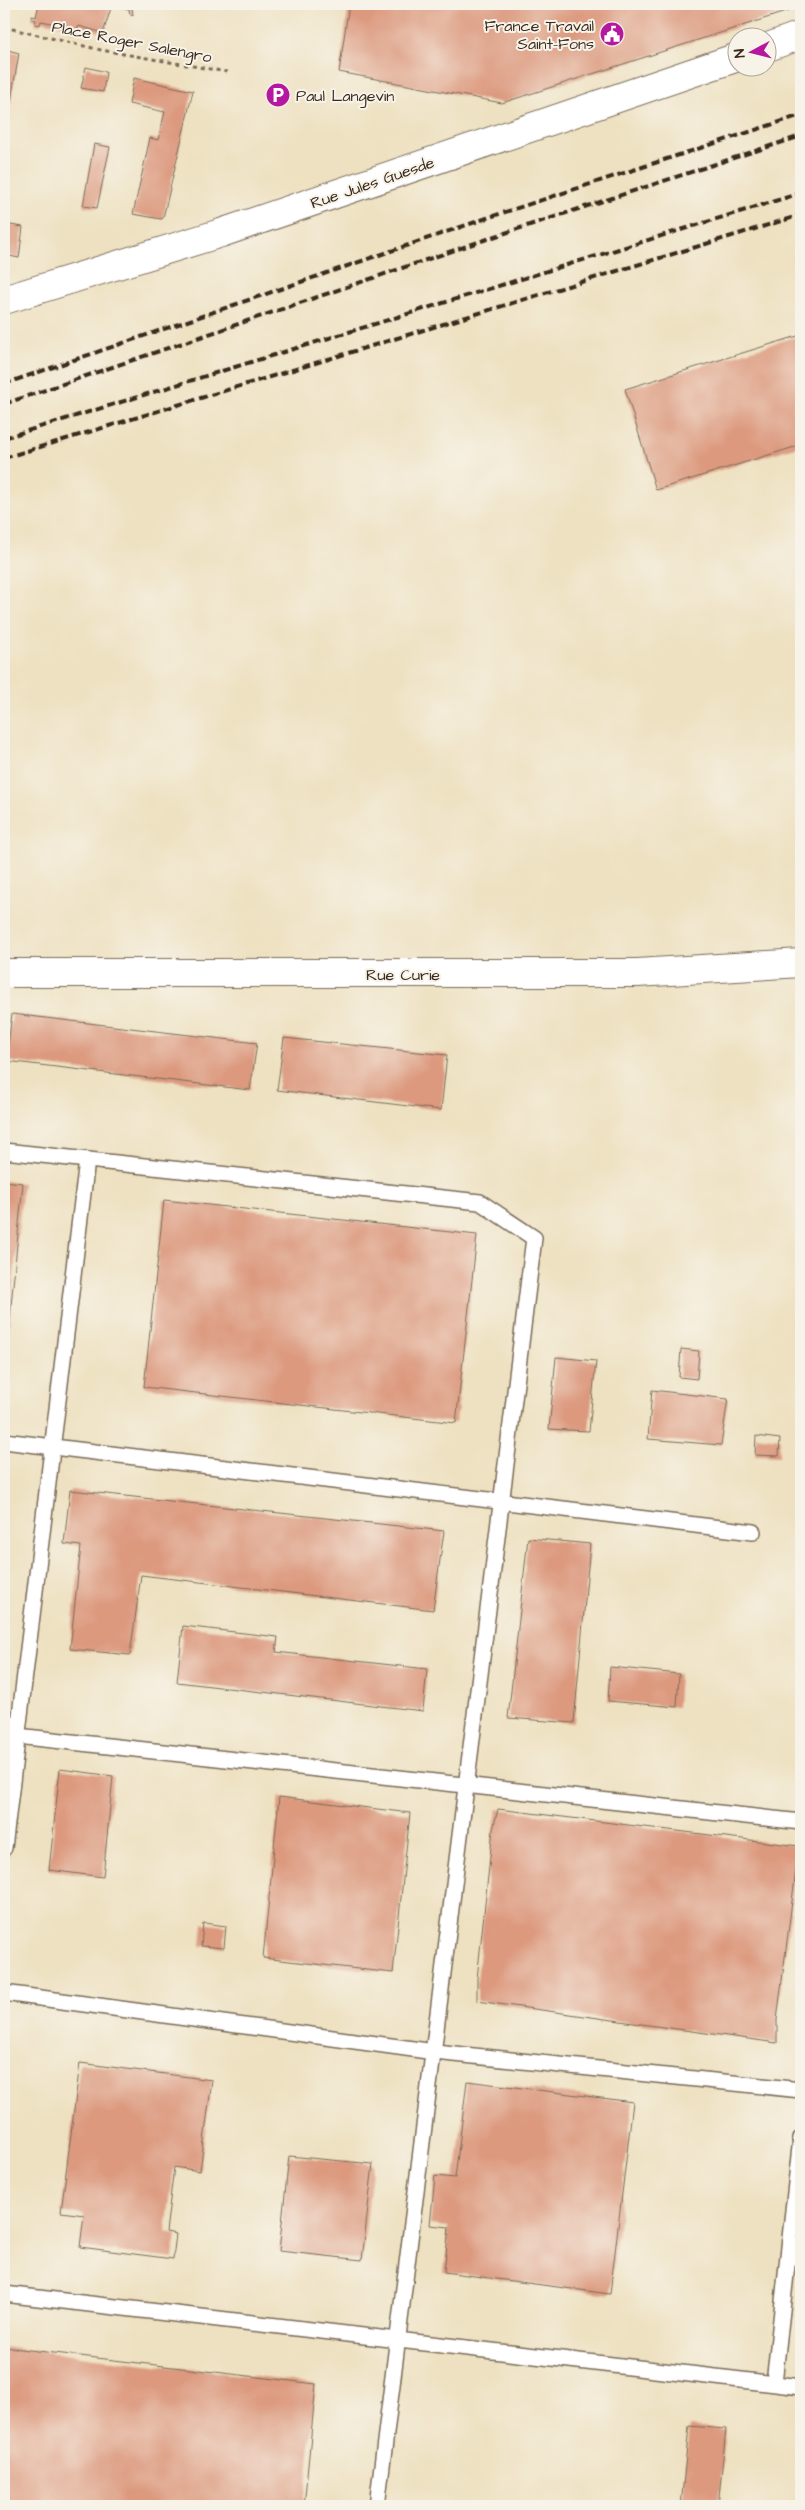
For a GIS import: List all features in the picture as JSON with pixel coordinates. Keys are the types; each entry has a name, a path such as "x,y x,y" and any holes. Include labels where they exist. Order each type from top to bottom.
{"street":[{"path":"778,43 801,35"},
{"name":"Rue Jules Guesde","path":"4,300 230,230 728,60"},
{"name":"Rue Curie","path":"4,973 628,973 801,963"}],"lane":[{"path":"4,1151 480,1202 534,1238 435,2052 377,2506"},
{"path":"4,1848 87,1160"},
{"path":"4,1441 753,1532"},
{"path":"18,1736 801,1822"},
{"path":"4,1993 435,2052 801,2090"},
{"path":"774,2383 801,2138"},
{"path":"4,2294 801,2387"}],"path":[{"name":"Place Roger Salengro","path":"4,27 102,50 227,72"}],"building":[{"path":"39,4 138,4 132,8 133,15 130,14 129,9 112,5 103,33 79,26 75,32 70,32 71,27 41,21 40,25 35,24 36,20 32,19 32,16 36,17"},
{"path":"349,4 801,4 801,7 736,28 728,28 728,30 502,103 339,72"},
{"path":"4,49 19,53 5,136 4,136"},
{"path":"86,67 106,72 103,92 81,88"},
{"path":"134,78 193,91 163,218 161,219 133,214 150,138 158,140 165,112 129,104"},
{"path":"94,144 110,147 97,208 83,206"},
{"path":"4,224 23,227 19,258 4,255"},
{"path":"801,335 801,445 656,490 625,389"},
{"path":"12,1014 257,1043 250,1090 6,1061"},
{"path":"284,1038 447,1055 441,1110 277,1090"},
{"path":"4,1181 23,1183 7,1347 4,1347"},
{"path":"164,1200 477,1235 456,1423 144,1387"},
{"path":"681,1349 699,1351 697,1379 679,1377"},
{"path":"556,1357 596,1361 589,1431 549,1429"},
{"path":"652,1390 728,1399 721,1445 648,1439"},
{"path":"756,1436 780,1439 779,1456 755,1455"},
{"path":"70,1490 444,1531 433,1610 141,1575 130,1655 70,1649 81,1546 64,1544"},
{"path":"528,1538 590,1544 574,1723 508,1718"},
{"path":"183,1626 278,1637 276,1652 427,1669 423,1711 177,1682"},
{"path":"610,1667 679,1674 677,1707 608,1701"},
{"path":"60,1769 113,1776 103,1877 49,1870"},
{"path":"279,1797 410,1813 393,1973 263,1958"},
{"path":"498,1809 799,1846 777,2020 777,2043 477,2001 477,1979 493,1829"},
{"path":"203,1923 226,1926 224,1948 201,1946"},
{"path":"80,2063 212,2080 200,2171 174,2167 166,2232 176,2234 173,2259 80,2247 84,2215 61,2212"},
{"path":"467,2081 633,2102 610,2294 444,2272 449,2227 430,2225 435,2176 455,2178"},
{"path":"289,2156 373,2164 362,2260 279,2251"},
{"path":"4,2347 316,2384 304,2506 4,2506"},
{"path":"689,2426 726,2429 718,2506 681,2506"}],"railway":[{"path":"4,384 487,218 801,115"},
{"path":"4,404 493,237 801,136"},
{"path":"4,438 801,193"},
{"path":"4,458 801,215"}],"place":[{"name":"France Travail Saint-Fons","path":"612,34"},
{"name":"Paul Langevin","path":"278,95"}]}
